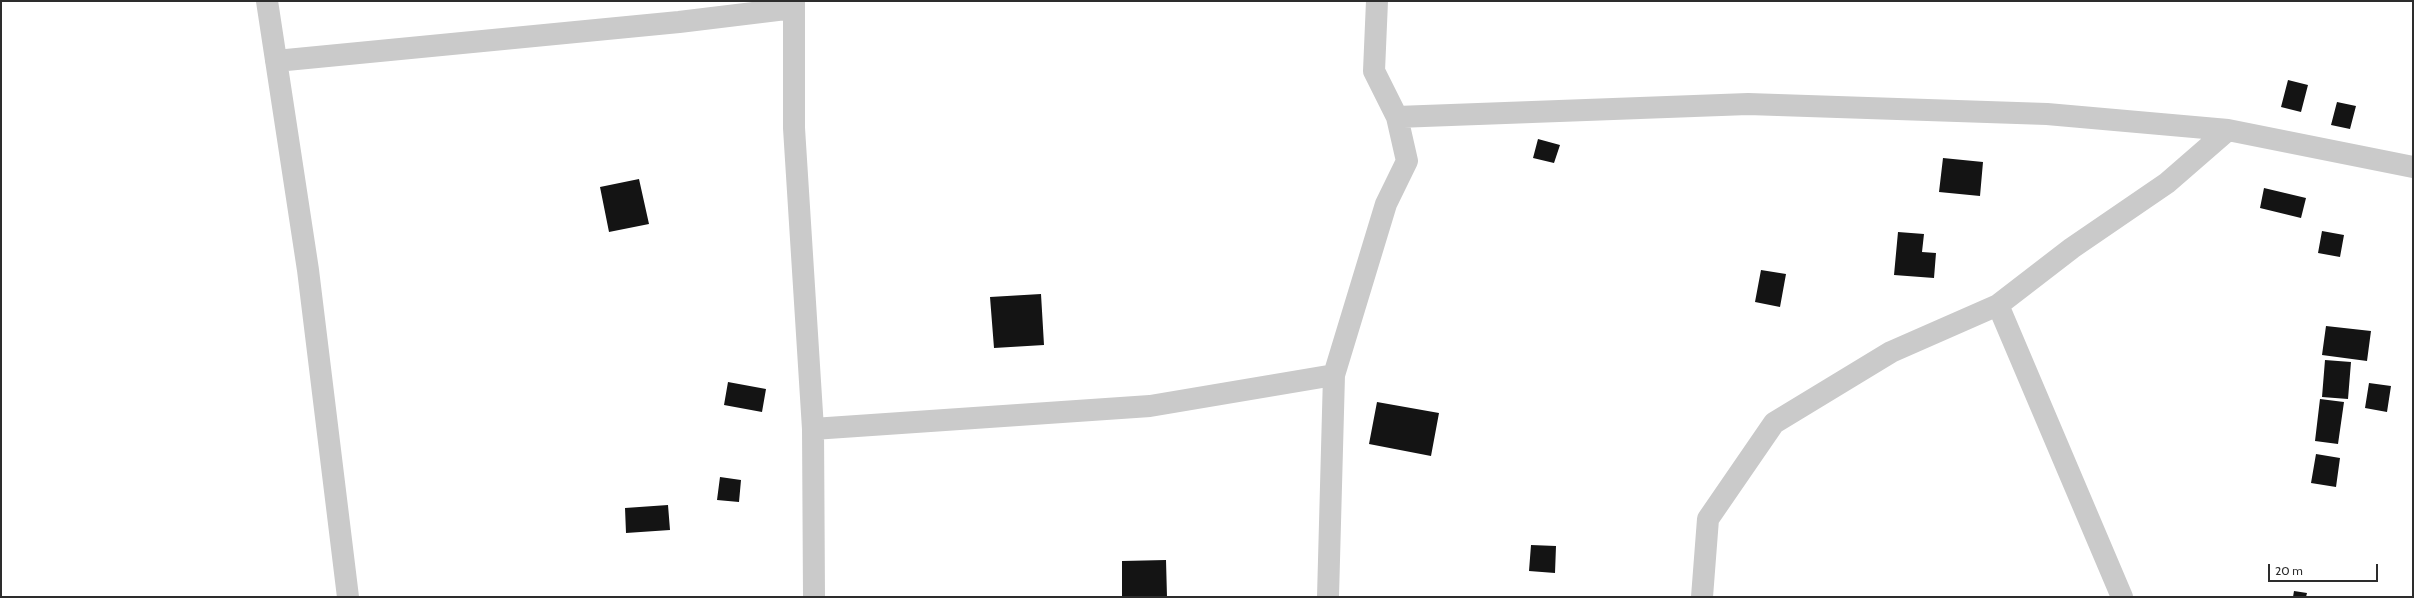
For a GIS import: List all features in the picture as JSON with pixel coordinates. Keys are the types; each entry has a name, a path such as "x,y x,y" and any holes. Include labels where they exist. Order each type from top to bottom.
{"street":[{"path":"267,1 308,270 348,597"},
{"path":"1328,597 1334,375 1386,204 1407,161 1397,117 1374,71 1377,1"},
{"path":"276,61 679,22 794,5 794,128 813,429 814,597"},
{"path":"1397,117 1748,104 2047,114 2228,130 2413,167"},
{"path":"1702,597 1708,519 1774,423 1891,352 1998,304 2072,248 2167,183 2228,130"},
{"path":"1998,304 2122,597"},
{"path":"813,429 1150,406 1334,375"}],"building":[{"path":"2288,80 2308,85 2301,112 2281,107"},
{"path":"2337,102 2356,106 2350,129 2331,125"},
{"path":"1538,139 1560,145 1554,163 1533,158"},
{"path":"1943,158 1983,162 1980,196 1939,192"},
{"path":"639,179 649,224 609,232 600,187"},
{"path":"2264,188 2306,198 2301,218 2260,208"},
{"path":"2322,231 2344,235 2340,257 2318,253"},
{"path":"1898,232 1924,234 1922,252 1936,253 1934,278 1894,275"},
{"path":"1761,270 1786,274 1780,307 1755,302"},
{"path":"1041,294 1044,345 994,348 990,297"},
{"path":"2326,326 2371,331 2367,361 2322,355"},
{"path":"2325,360 2351,362 2348,399 2322,397"},
{"path":"728,382 766,389 762,412 724,405"},
{"path":"2369,383 2391,386 2387,412 2365,408"},
{"path":"2320,399 2344,402 2338,444 2315,441"},
{"path":"1377,402 1439,413 1431,456 1369,444"},
{"path":"2316,454 2340,458 2336,487 2311,483"},
{"path":"720,477 741,480 739,502 717,500"},
{"path":"668,505 670,530 626,533 625,508"},
{"path":"1531,545 1556,546 1555,573 1529,571"},
{"path":"1166,560 1167,597 1122,597 1122,561"},
{"path":"2294,591 2307,593 2306,597 2293,597"}]}
